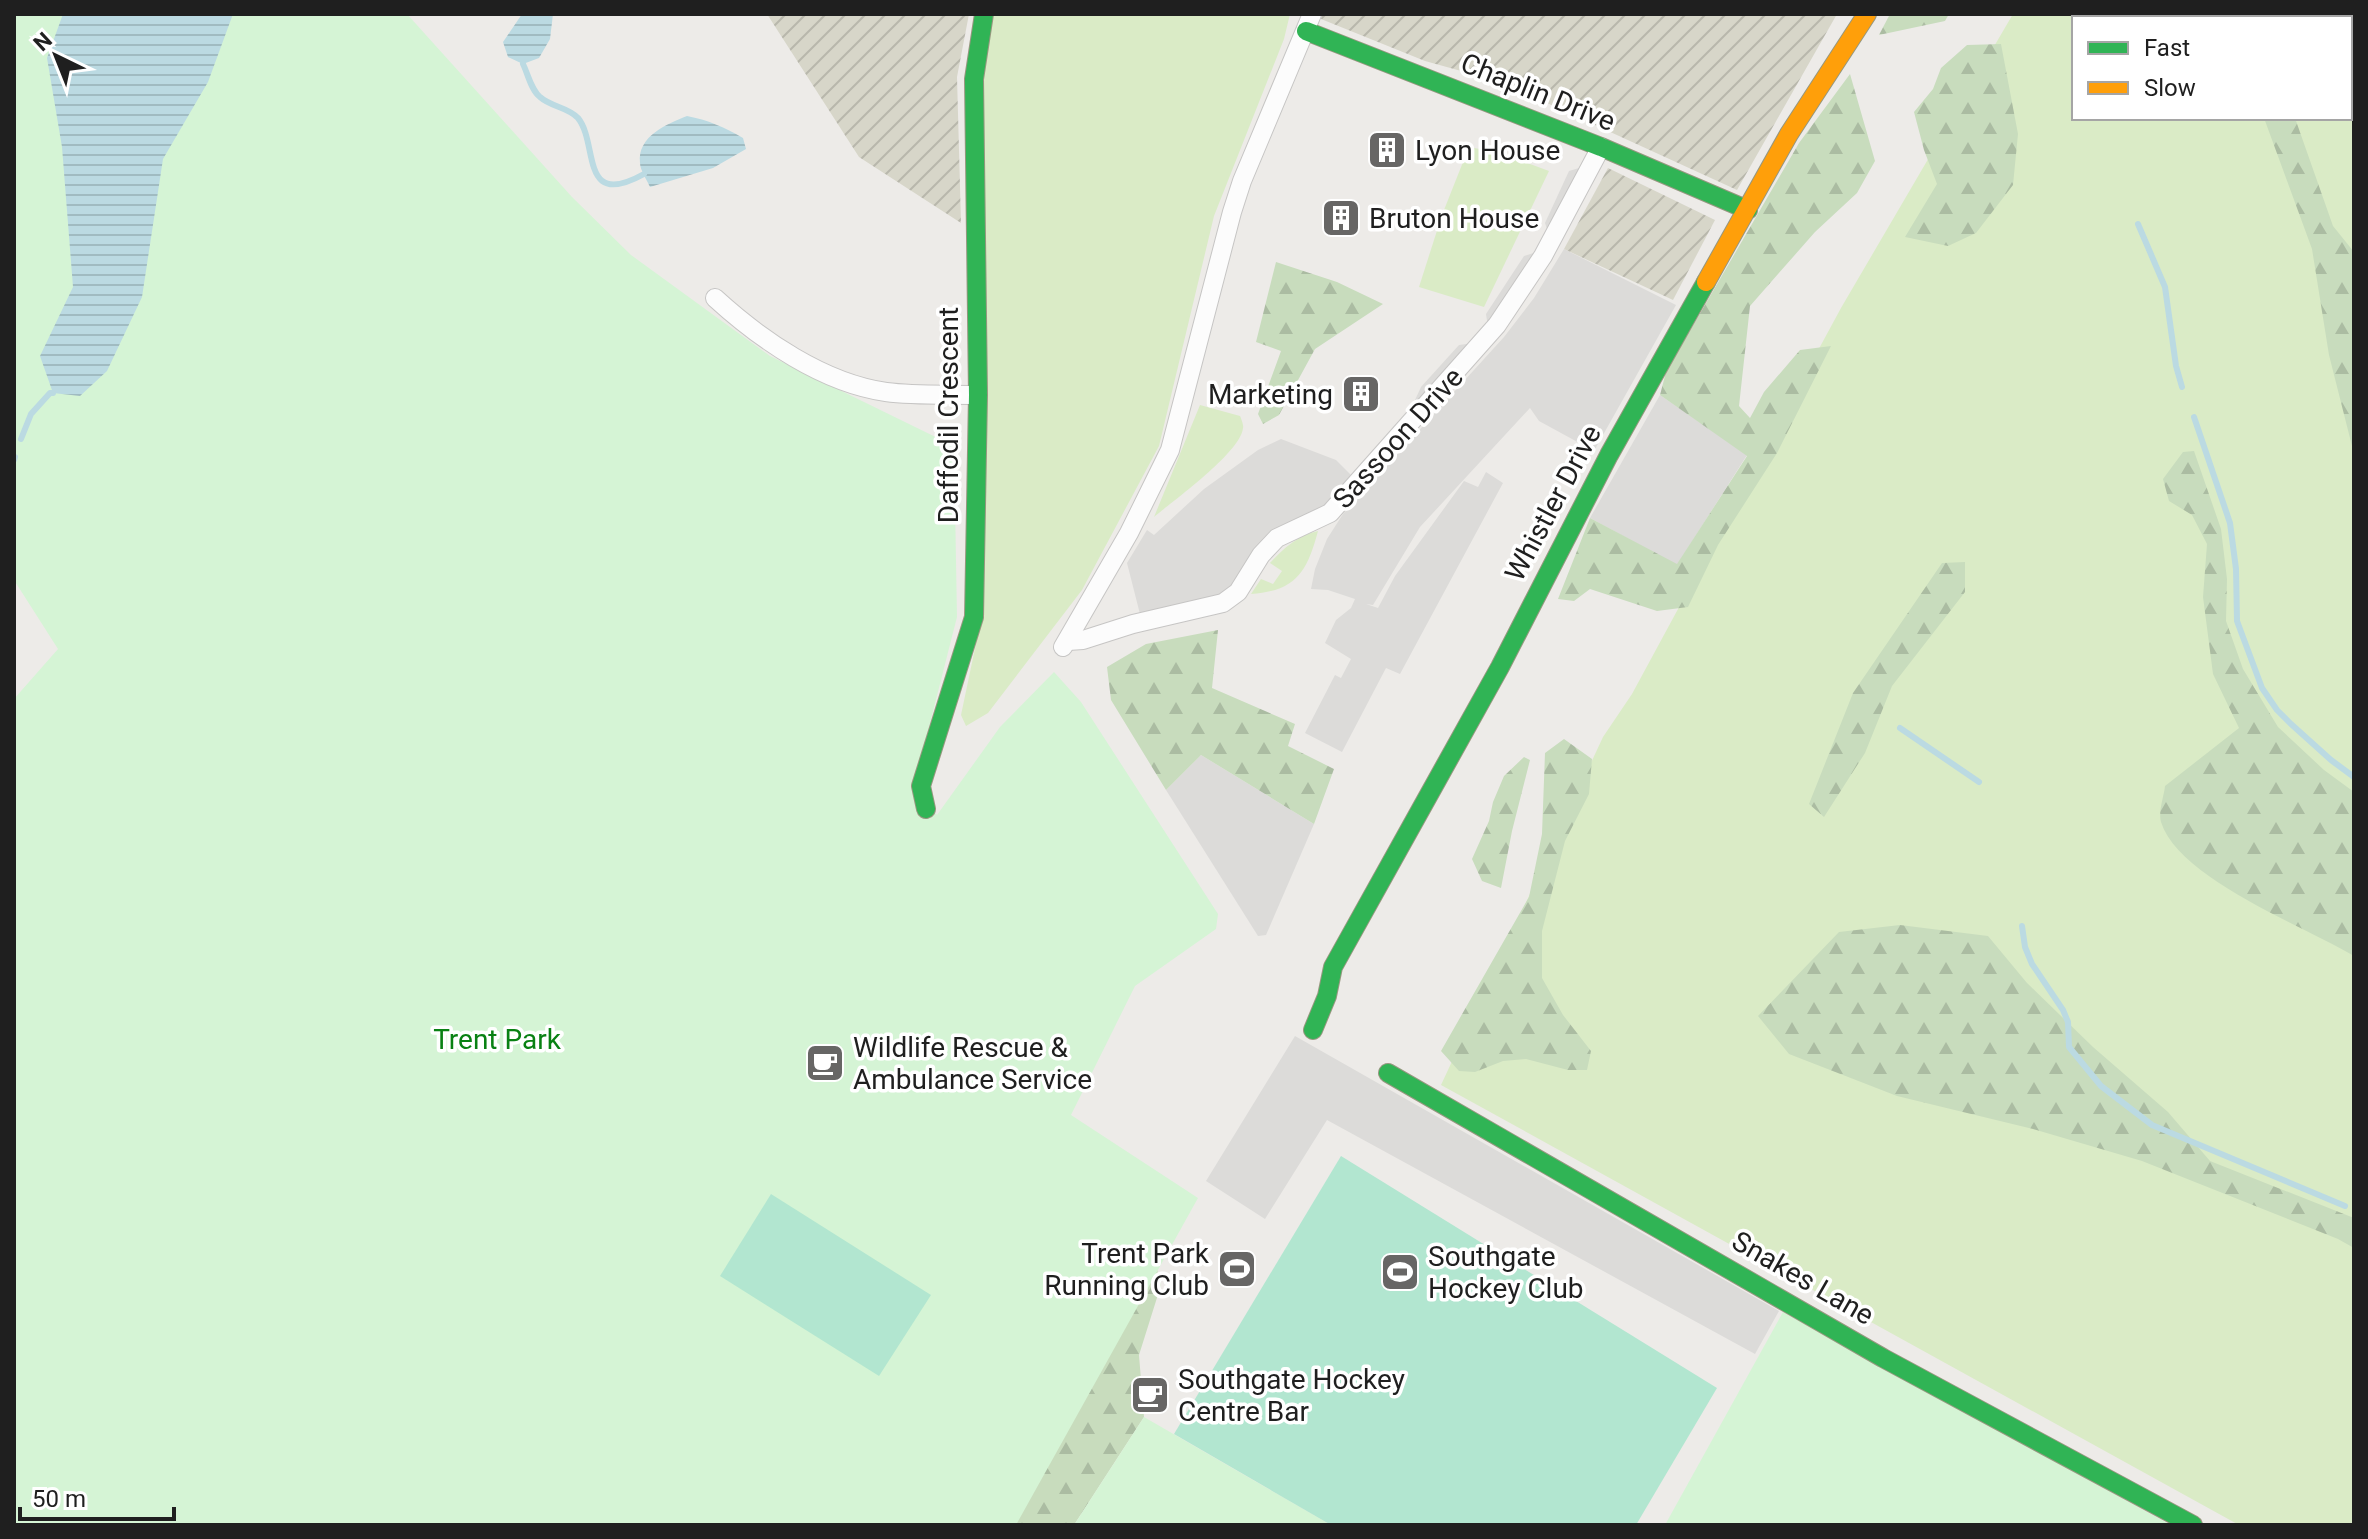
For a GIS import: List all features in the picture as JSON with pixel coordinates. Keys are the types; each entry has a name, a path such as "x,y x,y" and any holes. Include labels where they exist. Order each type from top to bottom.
{"street":[{"name":"Daffodil Crescent","path":"926,809 921,786 974,617 978,395 974,79 984,14"},
{"name":"Whistler Drive","path":"1313,1030 1327,996 1333,967 1493,681 1609,455 1789,134 1867,14"},
{"name":"Chaplin Drive","path":"1309,22 1748,210"},
{"name":"Sassoon Drive","path":"1309,22 1242,181 1170,450 1129,533 1065,645 1133,624 1223,603 1238,592 1261,555 1277,538 1330,513 1497,325 1543,256 1601,147"},
{"path":"715,298 806,364 855,385 887,392 978,395"},
{"name":"Snakes Lane","path":"1388,1073 1883,1358 2193,1525"}],"shaded area":[{"path":"767,14 969,14 957,77 961,223 859,157"},
{"path":"1322,14 1837,14 1737,190 1501,82 1425,61 1321,19"},
{"path":"1579,168 1548,232 1545,223 1569,171"},
{"path":"1608,168 1715,220 1673,300 1564,249"},
{"path":"1564,249 1676,305 1594,451 1539,421 1530,408 1420,527 1373,605 1366,604 1378,608 1395,576 1464,481 1478,487 1486,472 1503,483 1400,674 1386,668 1342,752 1305,733 1335,675 1341,678 1351,659 1325,643 1336,620 1351,608 1355,599 1328,590 1311,589 1327,539 1343,514 1504,337 1534,298"},
{"path":"1537,252 1488,327 1486,314 1524,256"},
{"path":"1474,343 1404,424 1421,387 1459,345"},
{"path":"1660,395 1747,455 1677,565 1590,518"},
{"path":"1281,439 1336,460 1353,477 1329,504 1274,531 1232,588 1222,596 1141,618 1127,563 1147,530 1154,535 1204,489 1258,450"},
{"path":"1201,755 1314,824 1266,935 1258,936 1166,790"},
{"path":"1295,1036 1779,1311 1755,1354 1327,1120 1265,1219 1206,1181"}],"green space":[{"name":"Trent Park","path":"14,14 407,14 572,197 631,255 770,356 954,446 957,617 913,790 937,815 1000,727 1054,672 1081,702 1218,914 1216,929 1135,986 1071,1115 1198,1198 1016,1525 14,1525 14,699 58,649 14,580"},
{"path":"989,14 1290,14 1284,39 1214,216 1159,446 1082,590 988,713 966,726 961,715 982,615 982,63"},
{"path":"1890,14 1949,14 1945,21 1879,35"},
{"path":"2013,14 2354,14 2354,1525 2239,1525 1441,1085 1603,737 1632,694 1841,308"},
{"path":"2001,44 2018,134 2013,185 1976,233 1948,246 1905,237 1937,184 1914,112 1933,89 1941,68 1967,45"},
{"path":"1850,74 1875,161 1857,193 1815,232 1750,306 1739,406 1750,418 1764,392 1800,350 1831,346 1777,453 1718,545 1688,607 1657,611 1590,589 1574,601 1558,599 1590,518 1677,564 1747,456 1660,395 1666,372 1799,143"},
{"path":"2265,120 2296,120 2333,226 2354,252 2354,454 2329,355 2312,249"},
{"path":"1469,147 1501,153 1549,171 1484,307 1419,287 1442,215"},
{"path":"1276,262 1337,282 1383,304 1315,349 1279,415 1263,424 1258,414 1281,351 1256,342"},
{"path":"1200,405 1240,416 1243,427 1239,438 1219,462 1154,517"},
{"path":"2194,451 2221,529 2227,579 2226,621 2243,669 2278,727 2324,770 2354,792 2354,956 2217,882 2172,843 2161,822 2165,786 2239,728 2213,674 2203,597 2207,544 2192,515 2169,501 2163,479 2183,452"},
{"path":"1318,531 1309,558 1297,577 1279,589 1251,594 1261,579 1273,584 1282,571 1270,563 1281,552 1298,539"},
{"path":"1965,562 1965,592 1892,686 1865,753 1824,817 1809,804 1853,693 1942,563"},
{"path":"1218,630 1212,688 1295,724 1288,746 1334,769 1314,824 1201,755 1166,790 1111,700 1107,667 1146,644"},
{"path":"1564,739 1592,759 1589,794 1565,841 1542,931 1542,978 1563,1015 1591,1051 1587,1070 1568,1070 1526,1059 1503,1061 1475,1072 1459,1071 1441,1051 1529,897 1542,834 1545,753"},
{"path":"1524,757 1530,760 1501,888 1482,881 1472,859 1504,776"},
{"path":"1900,925 1988,936 2027,983 2093,1047 2168,1112 2210,1161 2354,1218 2354,1248 2142,1161 2033,1129 1897,1096 1789,1054 1758,1016 1839,932"},
{"name":"Southgate Hockey Club","path":"1341,1156 1717,1388 1636,1525 1331,1525 1174,1434"},
{"path":"771,1194 931,1295 879,1376 720,1276"},
{"path":"1144,1217 1161,1285 1139,1355 1144,1417 1074,1525 959,1525"},
{"path":"1783,1312 2171,1525 1665,1525"},
{"path":"1144,1417 1331,1525 1074,1525"}],"water":[{"path":"63,14 233,14 208,82 163,159 142,297 107,371 80,396 53,393 40,356 73,287 62,147 47,58"},
{"path":"522,14 553,14 550,39 539,58 523,64 508,57 503,42"},
{"path":"687,116 736,134 743,138 746,149 713,168 650,187 640,166 643,145 655,132"}],"waterway":[{"path":"523,64 537,94 578,118 600,179 609,184 623,183 644,174"},
{"path":"2138,224 2165,287 2182,387"},
{"path":"21,439 31,414 53,393"},
{"path":"2194,417 2230,523 2236,569 2237,621 2262,688 2291,724 2354,777"},
{"path":"1900,728 1979,782"},
{"path":"2022,926 2025,947 2032,964 2068,1022 2069,1047 2101,1086 2152,1125 2345,1206"}],"traffic: fast":[{"path":"926,809 921,786 974,617 978,395 974,79 984,14"},
{"path":"1306,31 1601,147 1748,210"},
{"path":"1313,1030 1327,996 1333,967 1500,667 1609,455 1706,282"},
{"path":"1388,1073 1883,1358 2193,1525"}],"traffic: slow":[{"path":"1706,282 1789,134 1867,14"}],"place":[{"name":"Lyon House","path":"1387,150"},
{"name":"Bruton House","path":"1341,218"},
{"name":"Marketing","path":"1361,394"},
{"name":"Wildlife Rescue & Ambulance Service","path":"825,1063"},
{"name":"Trent Park Running Club","path":"1237,1269"},
{"name":"Southgate Hockey Club","path":"1400,1272"},
{"name":"Southgate Hockey Centre Bar","path":"1150,1395"}]}
